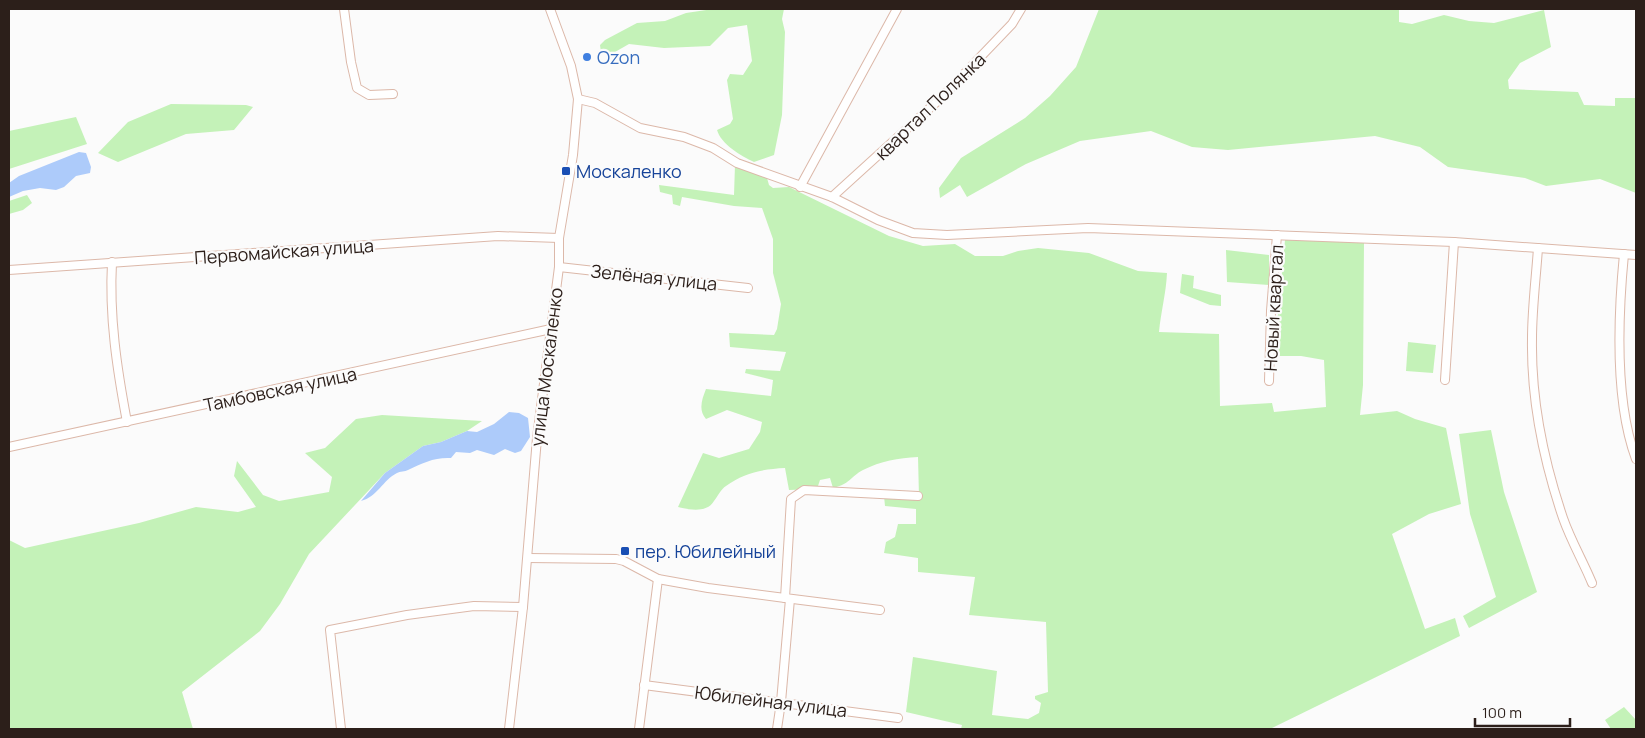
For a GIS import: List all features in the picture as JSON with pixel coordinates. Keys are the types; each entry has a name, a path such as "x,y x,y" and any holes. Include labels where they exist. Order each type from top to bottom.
{"street":[{"path":"344,9 351,62 357,88 369,94 393,94"},
{"name":"улица Москаленко","path":"509,729 524,607 537,438 559,267 559,238 573,155 578,99 571,66 550,9"},
{"path":"800,187 897,9"},
{"name":"квартал Полянка","path":"832,197 942,97 1012,24 1021,9"},
{"path":"578,99 595,103 640,128 684,137 712,148 737,163 832,197 878,220 913,233 931,235 1088,228 1454,242 1636,255"},
{"name":"Новый квартал","path":"1269,381 1271,311 1277,235"},
{"name":"Первомайская улица","path":"9,270 498,236 559,238"},
{"path":"1446,380 1454,242"},
{"path":"1538,248 1532,339 1534,390 1546,457 1563,517 1577,554 1583,560 1592,583"},
{"path":"1624,254 1619,308 1623,395 1636,459"},
{"path":"112,262 110,292 116,361 127,422"},
{"name":"Зелёная улица","path":"559,267 748,288"},
{"name":"Тамбовская улица","path":"9,447 551,329"},
{"path":"777,729 781,702 788,598 790,503 794,495 804,490 918,496"},
{"path":"528,558 616,559 624,561 658,579 708,588 880,610"},
{"path":"639,729 658,579"},
{"path":"341,729 330,630 407,615 474,606 524,607"},
{"name":"Юбилейная улица","path":"644,685 898,718"}],"green space":[{"path":"713,9 784,9 782,19 785,32 782,115 774,155 754,162 727,145 717,130 730,124 733,119 727,80 730,74 743,75 752,61 747,25 728,28 710,46 664,48 629,44 608,56 601,52 600,45 605,40 637,23 665,21 686,13"},
{"path":"1099,9 1399,9 1399,22 1412,24 1444,15 1469,21 1494,23 1544,10 1551,47 1520,63 1508,80 1509,89 1578,92 1584,105 1615,106 1615,98 1636,98 1636,193 1600,179 1546,186 1525,178 1448,167 1420,147 1375,136 1228,150 1192,147 1151,131 1080,141 1026,164 967,197 960,185 940,198 939,188 961,158 1025,118 1050,96 1076,67"},
{"path":"171,104 246,105 253,107 234,130 186,134 118,162 98,153 128,122"},
{"path":"76,117 87,144 9,169 9,131"},
{"path":"735,165 767,178 769,185 773,188 789,187 889,236 923,246 955,244 975,256 1003,256 1018,251 1038,248 1089,253 1138,271 1167,273 1159,332 1219,334 1220,406 1272,403 1274,412 1326,407 1324,360 1301,356 1274,356 1285,240 1364,242 1363,385 1360,415 1397,411 1415,419 1446,428 1461,504 1429,514 1392,534 1425,629 1455,618 1460,636 1270,729 961,729 962,725 906,712 913,657 997,671 992,715 1028,719 1039,713 1041,703 1035,699 1035,696 1048,692 1046,622 969,615 975,577 918,572 918,558 884,553 886,542 895,537 898,524 916,524 916,509 885,506 884,496 919,497 918,457 876,464 863,470 847,482 833,488 830,478 820,480 817,489 789,490 785,468 769,469 747,475 726,486 711,505 703,509 693,510 678,507 703,453 719,458 749,449 760,432 762,422 727,410 706,419 701,408 706,389 771,396 773,380 745,373 746,369 780,371 786,352 730,347 729,333 774,335 777,329 781,304 773,273 773,239 762,208 734,206 682,197 680,206 673,204 672,195 660,192 659,185 734,195"},
{"path":"27,195 32,203 23,210 9,214 9,201"},
{"path":"1226,250 1269,255 1269,285 1227,282"},
{"path":"1182,274 1194,276 1193,288 1221,295 1221,306 1210,305 1180,293"},
{"path":"1408,342 1436,345 1433,373 1406,371"},
{"path":"382,415 482,421 467,431 441,442 423,446 385,473 309,554 280,604 260,631 182,692 193,729 9,729 9,540 25,548 139,523 196,507 238,512 256,507 234,476 237,461 263,495 279,501 329,492 332,477 305,453 325,448 356,419"},
{"path":"1491,430 1504,492 1537,592 1469,628 1463,616 1496,597 1470,514 1459,434"},
{"path":"1624,707 1636,720 1636,729 1611,729 1605,720"}],"water":[{"path":"79,152 86,153 91,167 90,173 76,176 64,187 56,190 40,188 23,191 9,197 9,183 19,176"},
{"path":"509,412 519,413 528,418 530,437 521,451 515,453 505,449 494,455 477,450 470,453 456,452 451,458 434,460 397,473 371,496 361,501 385,473 423,446 441,442 467,431 477,432 494,424"}],"place":[{"name":"Ozon","path":"587,57"},
{"name":"Москаленко","path":"566,171"},
{"name":"пер. Юбилейный","path":"625,551"}]}
